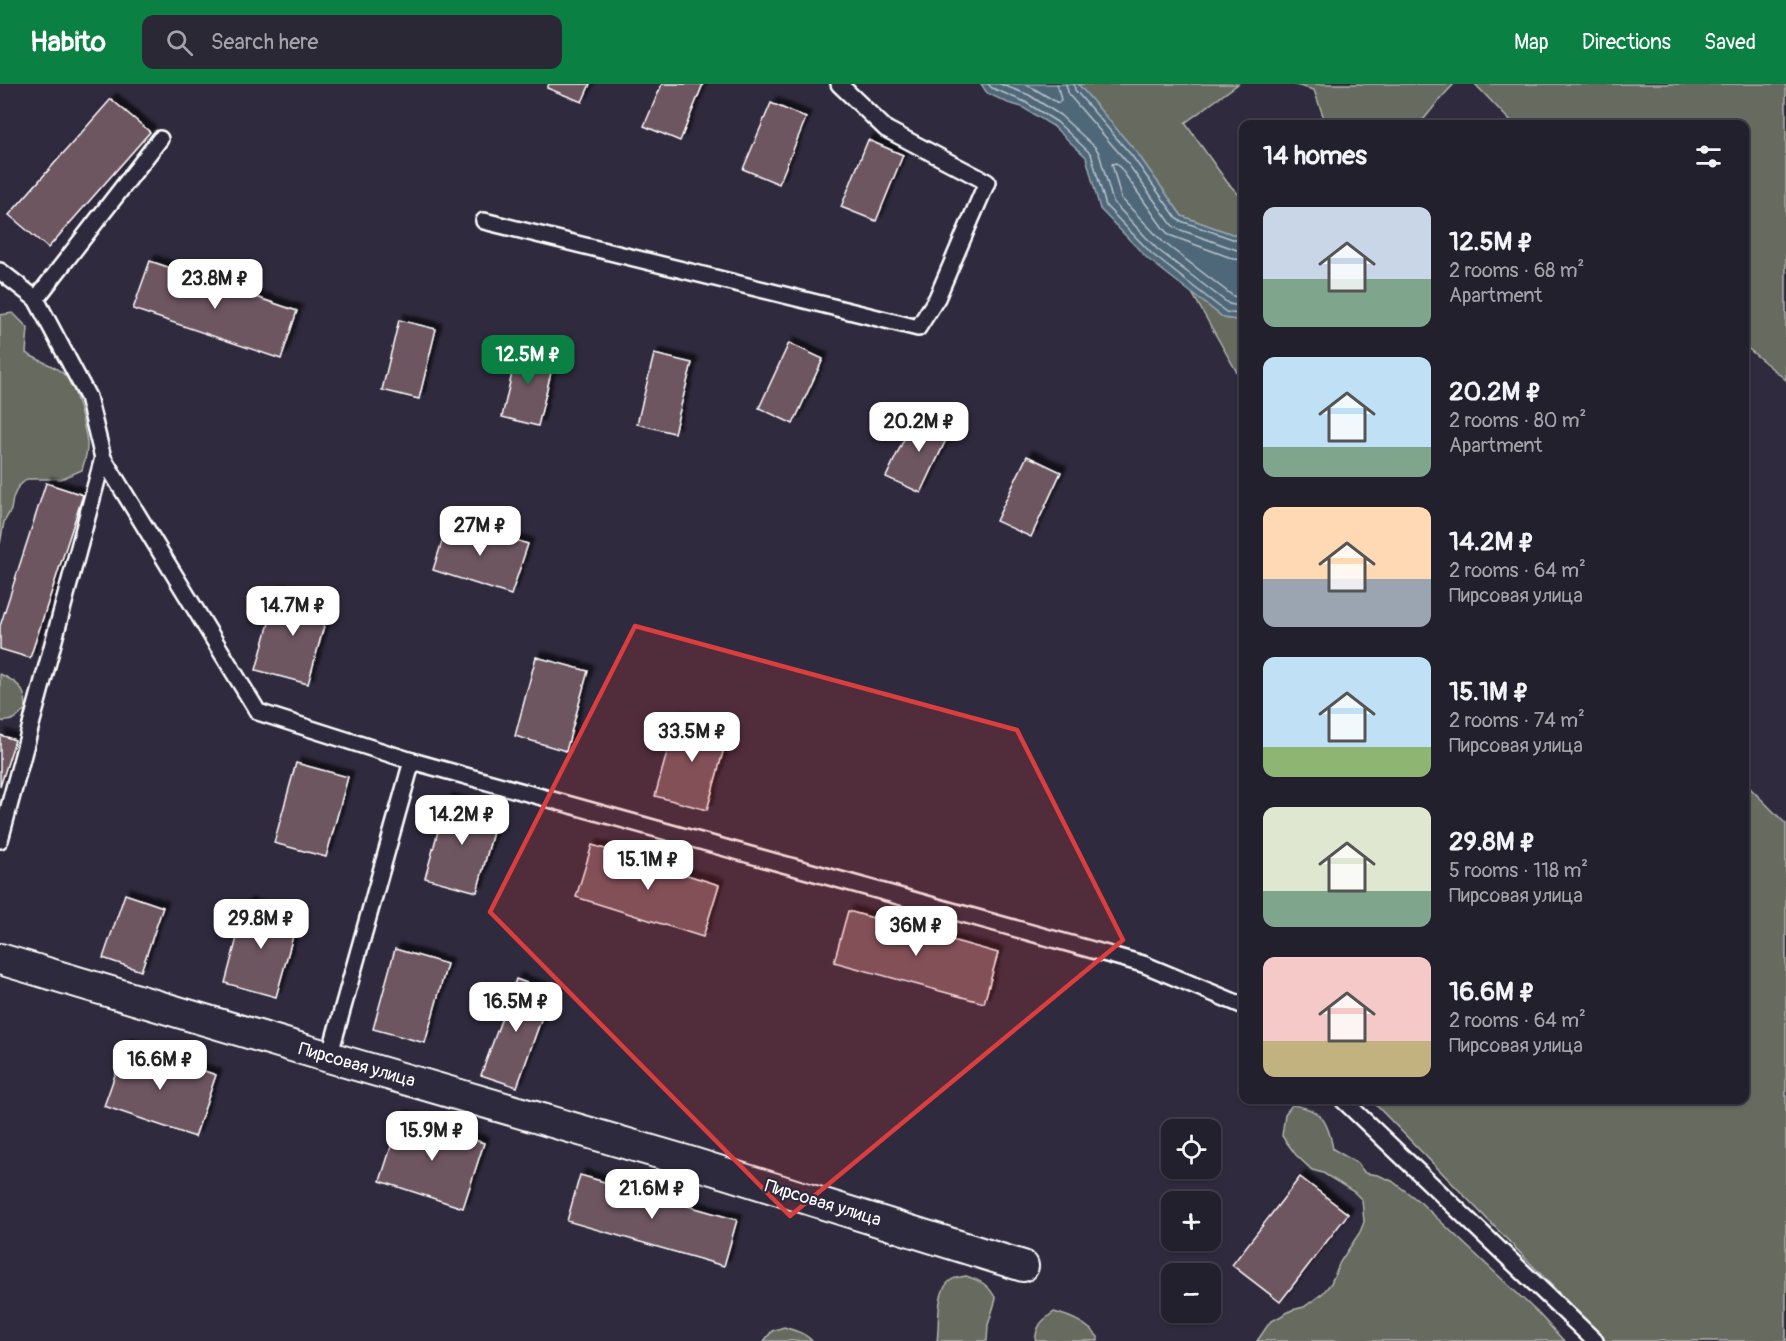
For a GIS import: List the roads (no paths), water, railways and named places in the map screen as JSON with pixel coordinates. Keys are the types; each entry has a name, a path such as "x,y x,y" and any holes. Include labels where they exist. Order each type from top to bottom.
{"street":[{"name":"Пирсовая улица","path":"0,959 682,1160 1023,1266"}],"lane":[{"path":"484,221 880,321 918,328 937,298 987,182 886,129 839,84"},
{"path":"36,299 160,139"},
{"path":"0,271 36,299 88,397 103,458 258,712 412,761 1143,964 1239,1004"},
{"path":"0,840 103,458"},
{"path":"329,1057 412,761"},
{"path":"1347,1104 1595,1341"}],"water":[{"path":"981,84 1078,84 1137,153 1182,216 1239,237 1239,320 1224,318 1148,259 1100,209 1086,157 1053,126 1022,107 987,93"}]}
